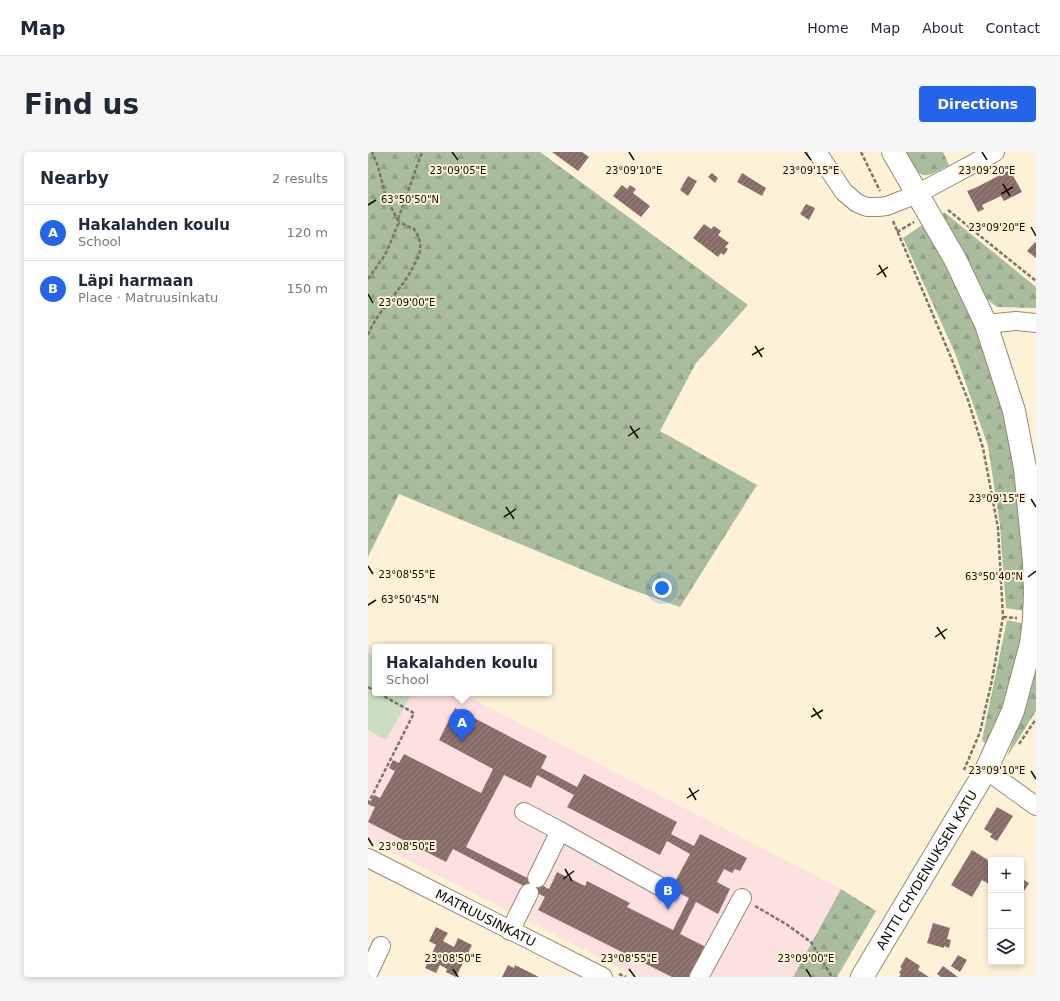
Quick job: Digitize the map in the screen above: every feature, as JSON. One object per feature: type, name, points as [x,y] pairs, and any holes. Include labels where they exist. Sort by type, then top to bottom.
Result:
[{"type":"main road","name":"ANTTI CHYDENIUKSEN KATU","points":[[862,977],[986,770],[1013,711],[1031,644],[1036,592],[1032,531],[1025,468],[1014,411],[986,324],[954,258],[893,152]]},
{"type":"street","points":[[817,152],[844,192],[857,203],[866,207],[886,206],[917,194],[995,152]]},
{"type":"street","points":[[986,324],[1016,321],[1036,323]]},
{"type":"street","points":[[986,770],[1036,806]]},
{"type":"street","points":[[524,812],[668,891]]},
{"type":"street","points":[[510,931],[560,831]]},
{"type":"street","name":"MATRUUSINKATU","points":[[368,858],[603,977]]},
{"type":"street","points":[[699,977],[742,898]]},
{"type":"street","points":[[368,974],[381,946]]},
{"type":"path","points":[[368,335],[373,323],[399,290],[413,267],[420,250],[420,240],[414,229],[399,221],[386,198],[378,166],[372,152]]},
{"type":"path","points":[[368,279],[385,255],[399,221],[422,152]]},
{"type":"path","points":[[943,206],[1036,281]]},
{"type":"path","points":[[897,232],[968,400],[983,448],[998,528],[1003,617],[992,680],[980,732],[962,773]]},
{"type":"path","points":[[368,804],[414,713],[383,696]]},
{"type":"path","points":[[742,898],[786,924],[811,942],[832,977]]},
{"type":"shaded area","points":[[368,645],[372,647],[372,696],[467,696],[841,889],[793,977],[638,977],[368,840]]},
{"type":"green space","points":[[368,152],[540,152],[748,305],[696,363],[660,431],[757,485],[680,607],[624,587],[399,494],[368,557]]},
{"type":"green space","points":[[905,152],[943,152],[949,165],[933,174],[922,175],[915,168]]},
{"type":"green space","points":[[944,212],[1036,287],[1036,308],[997,307],[987,299],[940,216]]},
{"type":"green space","points":[[922,225],[948,262],[975,320],[1006,417],[1020,489],[1025,611],[1006,608],[1000,525],[988,446],[955,353],[903,238]]},
{"type":"green space","points":[[1007,620],[1026,624],[1001,710],[986,745],[982,740]]},
{"type":"green space","points":[[368,653],[372,655],[372,696],[410,696],[386,740],[368,730]]},
{"type":"green space","points":[[1036,658],[1036,711],[1007,757],[1019,723]]},
{"type":"green space","points":[[841,889],[876,911],[837,977],[793,977]]},
{"type":"building","points":[[552,152],[582,152],[589,157],[578,171]]},
{"type":"building","points":[[1010,170],[1022,192],[1004,201],[1001,196],[982,205],[984,209],[978,212],[967,191]]},
{"type":"building","points":[[712,173],[718,178],[715,183],[708,177]]},
{"type":"building","points":[[742,173],[766,188],[762,196],[737,182]]},
{"type":"building","points":[[688,176],[697,181],[688,196],[680,190]]},
{"type":"building","points":[[622,185],[627,189],[630,185],[636,189],[633,193],[650,206],[641,217],[613,196]]},
{"type":"building","points":[[806,204],[815,208],[809,220],[800,214]]},
{"type":"building","points":[[704,224],[711,229],[714,226],[721,231],[718,235],[729,243],[725,247],[728,249],[724,255],[721,253],[718,257],[693,238]]},
{"type":"building","points":[[1035,242],[1036,243],[1036,258],[1027,251]]},
{"type":"building","points":[[455,708],[547,756],[541,768],[577,787],[584,774],[677,822],[671,834],[694,846],[700,834],[747,858],[740,871],[735,869],[732,873],[724,869],[717,882],[730,889],[718,914],[696,902],[680,934],[706,947],[691,977],[672,977],[538,910],[545,897],[453,849],[446,862],[368,822],[375,807],[369,805],[374,795],[380,798],[395,771],[389,768],[393,760],[399,763],[404,754],[481,793],[493,769],[439,740]],"holes":[[[504,775],[531,788],[537,775],[574,795],[567,807],[660,855],[667,841],[690,854],[671,889],[689,898],[673,930],[627,907],[630,903],[587,881],[585,886],[557,872],[549,889],[466,847]]]},
{"type":"building","points":[[997,807],[1013,816],[997,841],[990,837],[992,834],[984,829]]},
{"type":"building","points":[[972,850],[988,860],[988,883],[982,880],[972,897],[951,885]]},
{"type":"building","points":[[1024,880],[1029,883],[1024,891]]},
{"type":"building","points":[[933,923],[950,928],[947,939],[951,940],[949,948],[927,943]]},
{"type":"building","points":[[436,927],[448,933],[443,941],[454,947],[458,938],[472,945],[456,977],[446,972],[447,969],[440,965],[436,973],[425,968],[436,945],[429,941]]},
{"type":"building","points":[[958,955],[967,960],[960,972],[951,966]]},
{"type":"building","points":[[906,957],[920,966],[918,970],[929,977],[899,977],[901,974],[899,973],[902,968],[900,967]]},
{"type":"building","points":[[508,965],[514,968],[515,965],[539,977],[502,977]]},
{"type":"building","points":[[943,966],[958,977],[941,977],[937,974]]},
{"type":"place","name":"Hakalahden koulu","points":[[462,742]]},
{"type":"place","name":"Läpi harmaan","points":[[668,910]]}]
